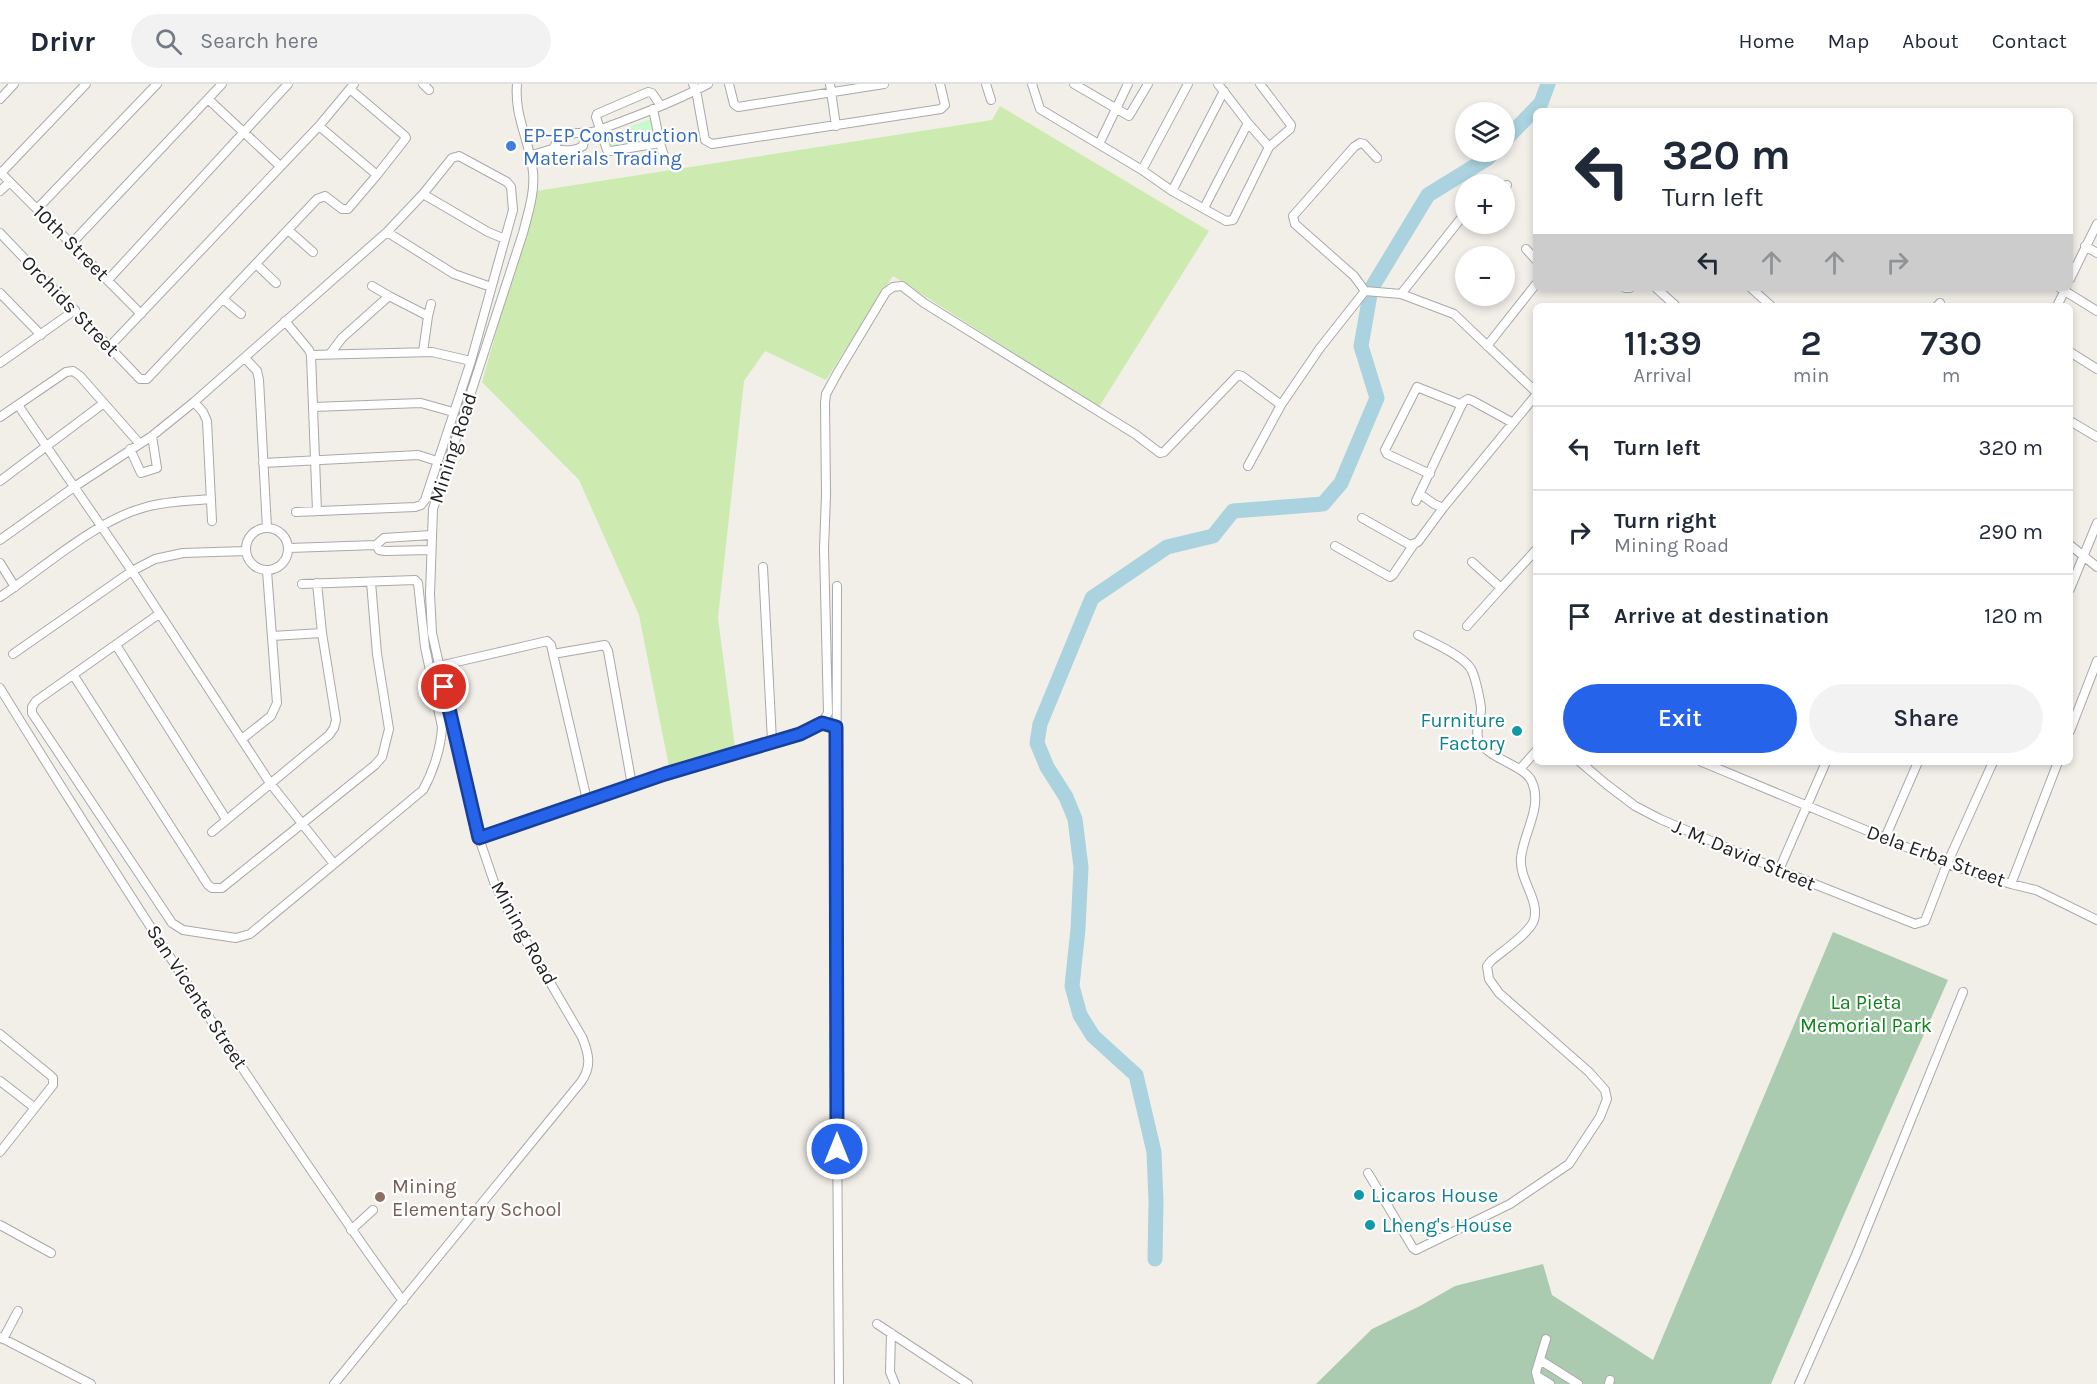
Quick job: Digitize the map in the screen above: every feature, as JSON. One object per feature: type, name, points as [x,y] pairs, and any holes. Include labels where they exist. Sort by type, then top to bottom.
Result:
[{"type":"street","points":[[0,99],[14,84]]},
{"type":"street","points":[[1,173],[86,84]]},
{"type":"street","points":[[37,209],[157,84]]},
{"type":"street","points":[[71,244],[222,84]]},
{"type":"street","points":[[108,280],[288,84]]},
{"type":"street","name":"Mining Road","points":[[334,1384],[581,1082],[589,1063],[589,1055],[582,1037],[506,907],[494,882],[479,838],[432,633],[433,509],[529,209],[533,184],[529,156],[517,108],[518,84]]},
{"type":"street","points":[[552,150],[563,136],[585,134],[600,129],[657,108],[694,87],[708,84]]},
{"type":"street","points":[[729,84],[734,104],[738,107],[831,88],[884,84]]},
{"type":"street","points":[[694,87],[705,140],[708,143],[941,109],[945,105],[940,84]]},
{"type":"street","points":[[986,84],[991,100]]},
{"type":"street","points":[[1032,84],[1040,109],[1142,170],[1172,191],[1226,221],[1233,220],[1269,147],[1290,129],[1291,125],[1260,84]]},
{"type":"street","points":[[1074,84],[1115,110],[1129,116],[1148,84]]},
{"type":"street","points":[[1099,144],[1128,84]]},
{"type":"street","points":[[1142,170],[1188,84]]},
{"type":"street","points":[[110,346],[319,126],[352,87],[405,136],[377,176],[348,209],[342,209],[325,196],[321,196],[223,299],[241,314]]},
{"type":"street","points":[[1172,191],[1221,87],[1269,147]]},
{"type":"street","points":[[831,88],[836,126]]},
{"type":"street","points":[[660,143],[608,151],[596,117],[597,114],[648,92],[652,93],[657,108],[660,143],[664,156]]},
{"type":"street","points":[[208,99],[280,166]]},
{"type":"street","points":[[1204,208],[1248,123]]},
{"type":"street","points":[[319,126],[377,176]]},
{"type":"street","points":[[529,156],[552,150],[578,149],[583,146],[585,134]]},
{"type":"street","points":[[1377,158],[1364,144],[1360,143],[1354,147],[1293,216],[1295,224],[1369,292],[1401,294],[1454,314],[1533,391]]},
{"type":"street","points":[[0,540],[74,487],[152,436],[194,402],[387,232],[455,156],[507,182],[511,187],[513,210],[471,361],[425,500],[421,505],[296,512]]},
{"type":"street","name":"10th Street","points":[[1,173],[141,314]]},
{"type":"street","points":[[0,191],[10,182]]},
{"type":"street","points":[[423,194],[488,232],[505,239]]},
{"type":"street","points":[[2073,272],[2097,224]]},
{"type":"street","points":[[1401,294],[1455,226]]},
{"type":"street","points":[[288,230],[313,252]]},
{"type":"street","name":"Orchids Street","points":[[0,232],[140,379],[147,379],[223,299]]},
{"type":"street","points":[[387,232],[453,274],[491,287]]},
{"type":"street","points":[[2085,246],[2097,253]]},
{"type":"street","points":[[1526,249],[1533,257]]},
{"type":"street","points":[[256,264],[276,283]]},
{"type":"street","points":[[372,286],[428,316]]},
{"type":"street","points":[[479,838],[632,785],[806,731],[822,723],[828,713],[824,549],[826,394],[886,292],[893,287],[902,286],[924,303],[1135,434],[1160,453],[1164,452],[1238,375],[1281,405]]},
{"type":"street","points":[[1487,346],[1533,288]]},
{"type":"street","points":[[1659,291],[1673,303]]},
{"type":"street","points":[[1754,291],[1768,303]]},
{"type":"street","points":[[2066,291],[2097,311]]},
{"type":"street","points":[[1248,466],[1281,405],[1327,338],[1369,292]]},
{"type":"street","points":[[0,294],[41,335]]},
{"type":"street","points":[[330,354],[342,338],[388,296]]},
{"type":"street","points":[[423,351],[431,304]]},
{"type":"street","points":[[2,358],[41,335],[75,310]]},
{"type":"street","points":[[285,321],[311,355],[317,511]]},
{"type":"street","points":[[311,355],[423,351],[471,361]]},
{"type":"street","points":[[2073,354],[2097,369]]},
{"type":"street","points":[[245,358],[257,371],[259,380],[267,528]]},
{"type":"street","points":[[0,417],[66,372],[73,371],[104,402],[139,443]]},
{"type":"street","points":[[1430,474],[1387,454],[1385,450],[1417,387],[1462,405]]},
{"type":"street","points":[[1335,546],[1390,577],[1394,575],[1414,544],[1418,542],[1533,398]]},
{"type":"street","points":[[1443,508],[1418,498],[1462,405],[1468,399],[1512,423]]},
{"type":"street","points":[[0,481],[104,402]]},
{"type":"street","points":[[194,402],[207,421],[212,521]]},
{"type":"street","points":[[313,407],[421,403],[453,412]]},
{"type":"street","points":[[18,405],[132,571],[270,783],[334,864]]},
{"type":"street","points":[[2073,423],[2097,437]]},
{"type":"street","points":[[130,449],[141,473],[157,468],[152,436]]},
{"type":"street","points":[[263,463],[418,455],[437,461]]},
{"type":"street","points":[[0,597],[101,526],[126,513],[146,507],[211,499]]},
{"type":"street","points":[[1362,518],[1407,544],[1414,544]]},
{"type":"street","points":[[2073,582],[2097,523]]},
{"type":"street","points":[[267,528],[279,531],[289,548],[285,561],[274,570],[267,571],[255,567],[246,551],[254,532],[267,528]]},
{"type":"street","points":[[289,548],[375,545],[384,538],[431,535]]},
{"type":"street","points":[[408,537],[408,550]]},
{"type":"street","points":[[375,545],[379,550],[385,551],[431,550]]},
{"type":"street","points":[[2073,548],[2097,567]]},
{"type":"street","points":[[13,654],[132,571],[155,559],[183,554],[246,551]]},
{"type":"street","points":[[1467,626],[1533,552]]},
{"type":"street","points":[[1472,562],[1501,588]]},
{"type":"street","points":[[0,563],[15,587]]},
{"type":"street","points":[[763,567],[772,741]]},
{"type":"street","points":[[242,739],[271,716],[277,703],[267,571]]},
{"type":"street","points":[[159,614],[36,701],[32,706],[32,713],[171,923],[183,930],[236,938],[250,934],[423,790],[441,739],[442,727],[425,647],[418,583],[415,580],[302,584]]},
{"type":"street","points":[[74,676],[208,885],[212,888],[222,888],[382,757],[389,729],[377,654],[371,582]]},
{"type":"street","points":[[212,831],[329,735],[334,728],[336,720],[322,633],[318,583]]},
{"type":"street","points":[[837,586],[838,1384]]},
{"type":"street","points":[[272,636],[322,633]]},
{"type":"street","points":[[1368,1173],[1416,1250],[1510,1204],[1569,1164],[1600,1117],[1607,1099],[1601,1084],[1491,984],[1487,972],[1491,961],[1529,929],[1534,918],[1534,907],[1522,872],[1521,859],[1535,803],[1535,792],[1532,782],[1520,769],[1503,761],[1479,740],[1477,733],[1481,709],[1472,669],[1464,661],[1418,635]]},
{"type":"street","points":[[439,666],[547,641],[553,654],[587,800]]},
{"type":"street","points":[[116,645],[226,819]]},
{"type":"street","points":[[553,654],[605,645],[608,651],[632,785]]},
{"type":"street","points":[[2073,723],[2097,661]]},
{"type":"street","name":"San Vicente Street","points":[[0,687],[195,996],[351,1230],[403,1301]]},
{"type":"street","points":[[822,723],[836,727]]},
{"type":"street","points":[[1520,769],[1533,754]]},
{"type":"street","name":"J. M. David Street","points":[[1583,765],[1635,806],[1660,819],[1900,920],[1915,924],[1925,921],[1947,864]]},
{"type":"street","name":"Dela Erba Street","points":[[1709,765],[1947,864],[2036,890],[2097,920]]},
{"type":"street","points":[[1779,870],[1825,765]]},
{"type":"street","points":[[1885,838],[1917,765]]},
{"type":"street","points":[[1947,864],[1992,765]]},
{"type":"street","points":[[2011,884],[2057,765]]},
{"type":"street","points":[[1799,1384],[1856,1255],[1963,992]]},
{"type":"street","points":[[0,1034],[53,1078],[53,1085],[0,1152]]},
{"type":"street","points":[[0,1081],[35,1108]]},
{"type":"street","points":[[351,1230],[373,1210]]},
{"type":"street","points":[[0,1225],[51,1253]]},
{"type":"street","points":[[18,1311],[1,1338],[91,1384]]},
{"type":"street","points":[[878,1324],[968,1384]]},
{"type":"street","points":[[891,1333],[890,1372],[896,1384]]},
{"type":"street","points":[[1546,1339],[1536,1372],[1538,1380],[1550,1384]]},
{"type":"street","points":[[1539,1360],[1578,1384]]},
{"type":"green space","points":[[1000,106],[1209,231],[1099,407],[893,276],[826,380],[765,351],[744,381],[718,618],[735,747],[669,767],[639,615],[579,480],[482,382],[536,191],[992,120]]},
{"type":"green space","points":[[650,119],[656,140],[609,149],[607,139],[612,134]]},
{"type":"green space","name":"La Pieta Memorial Park","points":[[1833,932],[1948,980],[1771,1384],[1316,1384],[1372,1329],[1455,1286],[1543,1264],[1552,1295],[1653,1360]]},
{"type":"waterway","points":[[1536,108],[1541,103],[1548,84]]},
{"type":"waterway","points":[[1515,130],[1533,111]]},
{"type":"waterway","points":[[1155,1259],[1154,1152],[1136,1075],[1093,1036],[1080,1015],[1072,986],[1081,867],[1075,819],[1037,743],[1040,724],[1092,598],[1167,547],[1213,536],[1233,511],[1323,504],[1341,483],[1377,398],[1361,346],[1371,289],[1428,195],[1482,162]]},
{"type":"place","name":"EP-EP Construction Materials Trading","points":[[511,146]]},
{"type":"place","name":"Furniture Factory","points":[[1517,731]]},
{"type":"place","name":"Licaros House","points":[[1359,1195]]},
{"type":"place","name":"Mining Elementary School","points":[[380,1197]]},
{"type":"place","name":"Lheng's House","points":[[1370,1225]]},
{"type":"route","points":[[444,687],[479,838],[665,774],[800,734],[822,723],[836,727],[837,1149]]}]
